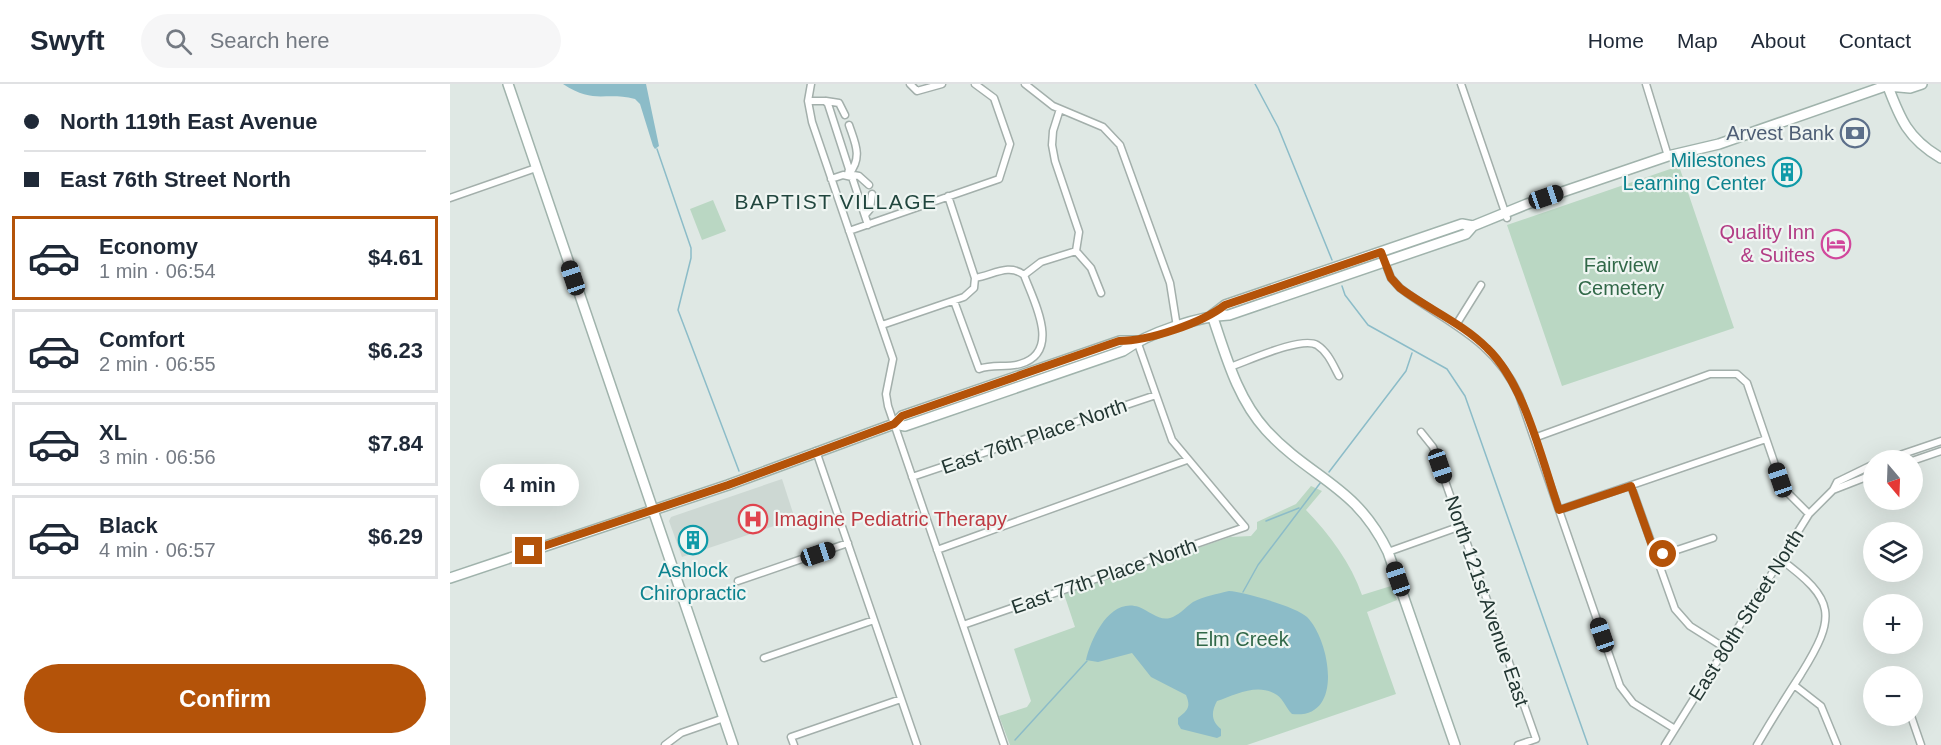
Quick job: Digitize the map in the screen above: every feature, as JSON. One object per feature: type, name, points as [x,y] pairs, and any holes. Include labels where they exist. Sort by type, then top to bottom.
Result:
[{"type":"main road","points":[[508,84],[651,511],[733,745]]},
{"type":"main road","points":[[1212,315],[1225,305],[1462,224],[1473,226],[1506,215],[1668,156],[1719,144],[1889,85],[1910,87],[1922,84]]},
{"type":"main road","points":[[1889,85],[1908,131],[1918,144],[1941,158]]},
{"type":"main road","points":[[450,578],[651,511],[894,424],[902,416],[1119,341],[1137,341],[1212,315],[1229,315],[1466,234],[1473,226]]},
{"type":"main road","points":[[1212,315],[1230,367],[1247,405],[1263,426],[1280,443],[1355,502],[1372,522],[1388,552],[1455,745]]},
{"type":"street","points":[[811,84],[808,101],[812,122],[893,359],[886,400],[1004,745]]},
{"type":"street","points":[[910,84],[917,91],[942,84]]},
{"type":"street","points":[[849,231],[999,179],[1010,144],[994,98],[975,84]]},
{"type":"street","points":[[1025,84],[1043,100],[1103,127],[1116,138],[1124,152],[1170,283],[1176,327]]},
{"type":"street","points":[[1461,84],[1506,215]]},
{"type":"street","points":[[1646,84],[1668,156]]},
{"type":"street","points":[[808,101],[839,103],[845,115]]},
{"type":"street","points":[[825,101],[849,169],[848,174]]},
{"type":"street","points":[[1060,109],[1053,130],[1052,145],[1055,161],[1079,232],[1076,251]]},
{"type":"street","points":[[848,174],[855,167],[858,154],[849,124]]},
{"type":"street","points":[[450,198],[536,168]]},
{"type":"street","points":[[831,179],[848,174],[859,176],[869,185]]},
{"type":"street","points":[[848,174],[852,177],[868,225]]},
{"type":"street","points":[[865,215],[870,209],[872,194]]},
{"type":"street","points":[[882,325],[954,301],[969,294],[974,288],[975,278],[948,196]]},
{"type":"street","points":[[1024,274],[1041,262],[1076,251]]},
{"type":"street","points":[[1076,251],[1091,268],[1101,293]]},
{"type":"street","points":[[1381,252],[1391,278],[1400,288],[1486,347],[1508,373],[1519,394],[1620,686],[1633,703],[1675,729]]},
{"type":"street","points":[[954,301],[979,369],[1028,362],[1036,357],[1042,345],[1043,328],[1024,274],[1011,268],[975,278]]},
{"type":"street","points":[[1456,325],[1481,285]]},
{"type":"street","points":[[937,550],[1187,460],[1172,440],[1137,341]]},
{"type":"street","points":[[1230,367],[1295,344],[1312,343],[1326,353],[1339,376]]},
{"type":"street","points":[[1534,438],[1710,374],[1737,374],[1747,383],[1784,488],[1809,514]]},
{"type":"street","name":"East 76th Place North","points":[[912,477],[1156,395]]},
{"type":"street","name":"North 121st Avenue East","points":[[1421,432],[1433,447],[1536,739],[1518,745]]},
{"type":"street","points":[[1559,510],[1766,439]]},
{"type":"street","points":[[1914,450],[1941,441]]},
{"type":"street","points":[[816,451],[917,745]]},
{"type":"street","points":[[1923,457],[1941,451]]},
{"type":"street","name":"East 77th Place North","points":[[963,625],[1245,527],[1187,460]]},
{"type":"street","name":"East 80th Street North","points":[[1665,745],[1809,514],[1833,490],[1837,482],[1863,469]]},
{"type":"street","name":"East 80th Street North","points":[[1833,490],[1863,478]]},
{"type":"street","points":[[1631,486],[1670,600],[1680,616],[1690,626],[1725,648]]},
{"type":"street","points":[[1388,552],[1461,526]]},
{"type":"street","points":[[1656,557],[1713,538]]},
{"type":"street","points":[[738,581],[848,543]]},
{"type":"street","points":[[1756,745],[1819,645],[1826,617],[1819,595],[1811,583],[1779,559]]},
{"type":"street","points":[[764,658],[874,620]]},
{"type":"street","points":[[1794,685],[1821,706],[1837,745]]},
{"type":"street","points":[[794,745],[791,736],[901,699]]},
{"type":"street","points":[[665,745],[681,733],[724,718]]},
{"type":"street","points":[[1914,726],[1921,745]]},
{"type":"shaded area","points":[[782,479],[795,519],[682,557],[669,521],[671,517]]},
{"type":"green space","name":"Fairview Cemetery","points":[[1679,166],[1734,328],[1562,386],[1507,225]]},
{"type":"green space","points":[[713,200],[726,231],[702,240],[690,209]]},
{"type":"green space","name":"Elm Creek","points":[[1311,486],[1322,491],[1306,510],[1339,550],[1362,595],[1391,586],[1397,600],[1367,612],[1396,694],[1247,745],[1010,745],[999,716],[1027,707],[1031,701],[1014,649],[1075,627],[1064,594],[1230,537],[1251,536],[1257,529],[1257,522],[1296,504]]},
{"type":"water","points":[[563,84],[646,84],[659,146],[655,149],[653,146],[640,104],[635,99],[592,96]]},
{"type":"water","points":[[1229,591],[1270,601],[1307,617],[1322,643],[1326,659],[1328,676],[1326,692],[1320,705],[1309,712],[1292,714],[1279,697],[1270,691],[1254,690],[1239,693],[1217,701],[1213,713],[1215,723],[1221,729],[1221,736],[1217,738],[1181,729],[1178,718],[1188,708],[1186,695],[1151,677],[1132,653],[1098,662],[1086,660],[1097,631],[1119,608],[1139,607],[1166,619],[1176,615],[1197,600]]},
{"type":"waterway","points":[[1255,84],[1278,127],[1332,260]]},
{"type":"waterway","points":[[657,149],[691,248],[691,258],[678,310],[739,471]]},
{"type":"waterway","points":[[1342,286],[1345,295],[1368,325],[1447,369],[1465,396],[1588,745]]},
{"type":"waterway","points":[[1329,472],[1406,371],[1412,353]]},
{"type":"waterway","points":[[1243,592],[1258,565],[1321,482]]},
{"type":"waterway","points":[[1266,521],[1299,508]]},
{"type":"waterway","points":[[1015,740],[1087,661]]},
{"type":"place","name":"Arvest Bank","points":[[1855,133]]},
{"type":"place","name":"Milestones Learning Center","points":[[1787,172]]},
{"type":"place","name":"Quality Inn & Suites","points":[[1836,244]]},
{"type":"place","name":"Imagine Pediatric Therapy","points":[[753,519]]},
{"type":"place","name":"Ashlock Chiropractic","points":[[693,540]]},
{"type":"district","name":"BAPTIST VILLAGE","points":[[836,202]]},
{"type":"route","points":[[529,551],[728,485],[894,424],[902,416],[1119,341],[1137,341],[1212,315],[1225,305],[1381,252],[1391,278],[1400,288],[1480,341],[1495,355],[1508,373],[1519,394],[1559,510],[1631,486],[1656,557],[1663,554]]}]
